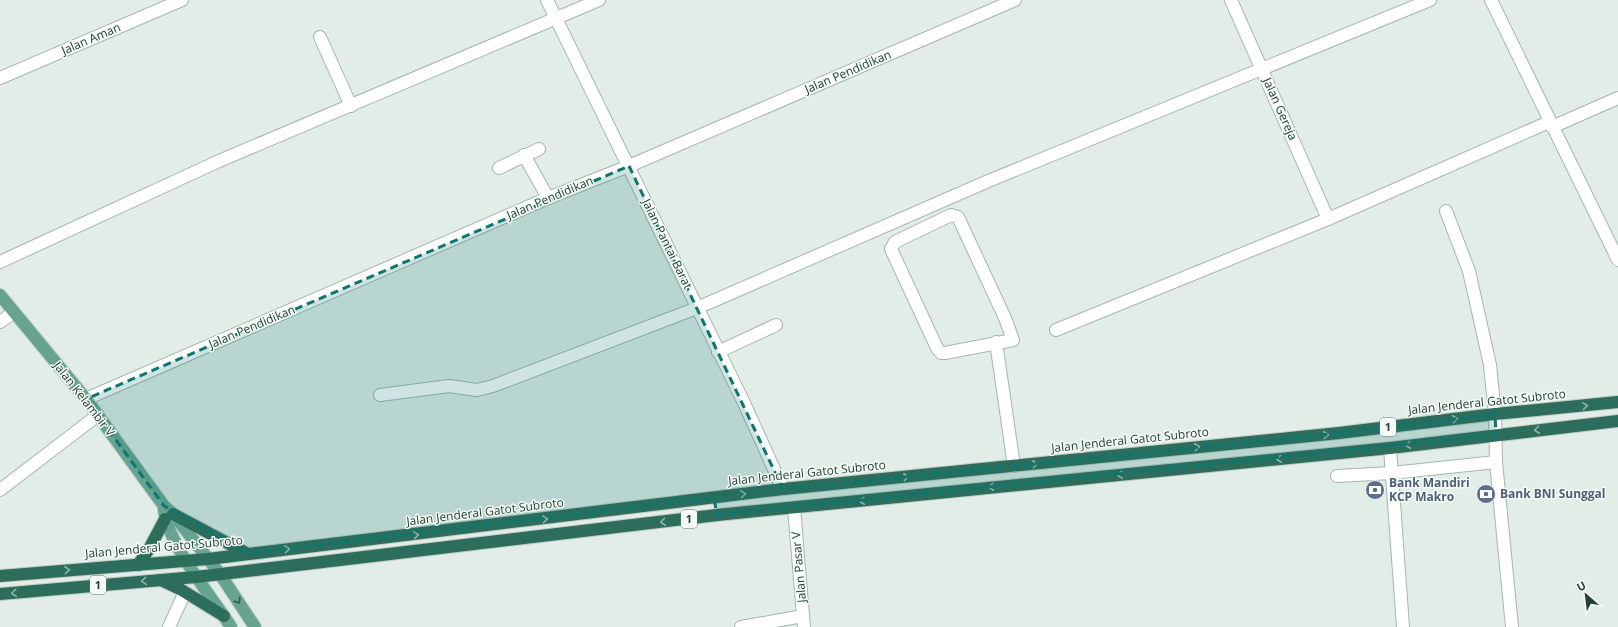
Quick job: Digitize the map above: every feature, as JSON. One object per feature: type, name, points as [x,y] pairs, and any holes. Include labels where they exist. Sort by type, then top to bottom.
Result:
[{"type":"highway","name":"Jalan Jenderal Gatot Subroto","points":[[0,576],[208,559],[783,489],[1339,433],[1495,414],[1618,402]]},
{"type":"highway","name":"1","points":[[0,594],[196,577],[717,515],[1390,448],[1618,421]]},
{"type":"highway","points":[[1158,451],[1159,471]]},
{"type":"highway","points":[[714,498],[717,515]]},
{"type":"highway","points":[[138,565],[169,517],[248,554]]},
{"type":"highway","points":[[160,580],[185,592],[224,616]]},
{"type":"main road","name":"Jalan Kelambir V","points":[[0,296],[98,415],[164,506],[186,561],[231,627]]},
{"type":"main road","points":[[169,517],[220,574],[255,627]]},
{"type":"street","name":"Jalan Aman","points":[[0,78],[182,0]]},
{"type":"street","name":"Jalan Pantai Barat","points":[[547,0],[745,406],[783,489]]},
{"type":"street","points":[[0,262],[219,161],[599,0]]},
{"type":"street","name":"Jalan Pendidikan","points":[[86,400],[548,198],[629,166],[1015,0]]},
{"type":"street","name":"Jalan Gereja","points":[[1231,0],[1328,218]]},
{"type":"street","points":[[380,395],[449,386],[477,390],[493,386],[697,308],[986,182],[1263,70],[1430,0]]},
{"type":"street","points":[[1491,0],[1550,124],[1617,256]]},
{"type":"street","points":[[320,37],[351,106]]},
{"type":"street","points":[[1056,330],[1328,218],[1550,124],[1618,98]]},
{"type":"street","points":[[499,168],[539,149]]},
{"type":"street","points":[[524,155],[548,198]]},
{"type":"street","points":[[1446,211],[1469,271],[1490,364],[1495,414],[1496,462],[1512,627]]},
{"type":"street","points":[[947,216],[958,217],[1005,318],[1013,340],[996,342],[945,353],[938,351],[891,249],[895,242],[947,216]]},
{"type":"street","points":[[0,322],[14,312]]},
{"type":"street","points":[[718,352],[776,325]]},
{"type":"street","points":[[996,342],[1014,466]]},
{"type":"street","points":[[0,490],[98,415]]},
{"type":"street","points":[[1390,448],[1403,627]]},
{"type":"street","points":[[1337,476],[1392,473],[1496,462]]},
{"type":"street","name":"Jalan Pasar V","points":[[794,508],[804,622]]},
{"type":"street","points":[[169,627],[185,592]]},
{"type":"street","points":[[741,627],[804,622]]},
{"type":"highlighted area","points":[[629,166],[783,489],[1339,433],[1495,414],[1496,435],[717,515],[714,498],[248,554],[164,506],[86,399]]},
{"type":"place","name":"Bank Mandiri KCP Makro","points":[[1375,490]]},
{"type":"place","name":"Bank BNI Sunggal","points":[[1486,494]]}]
